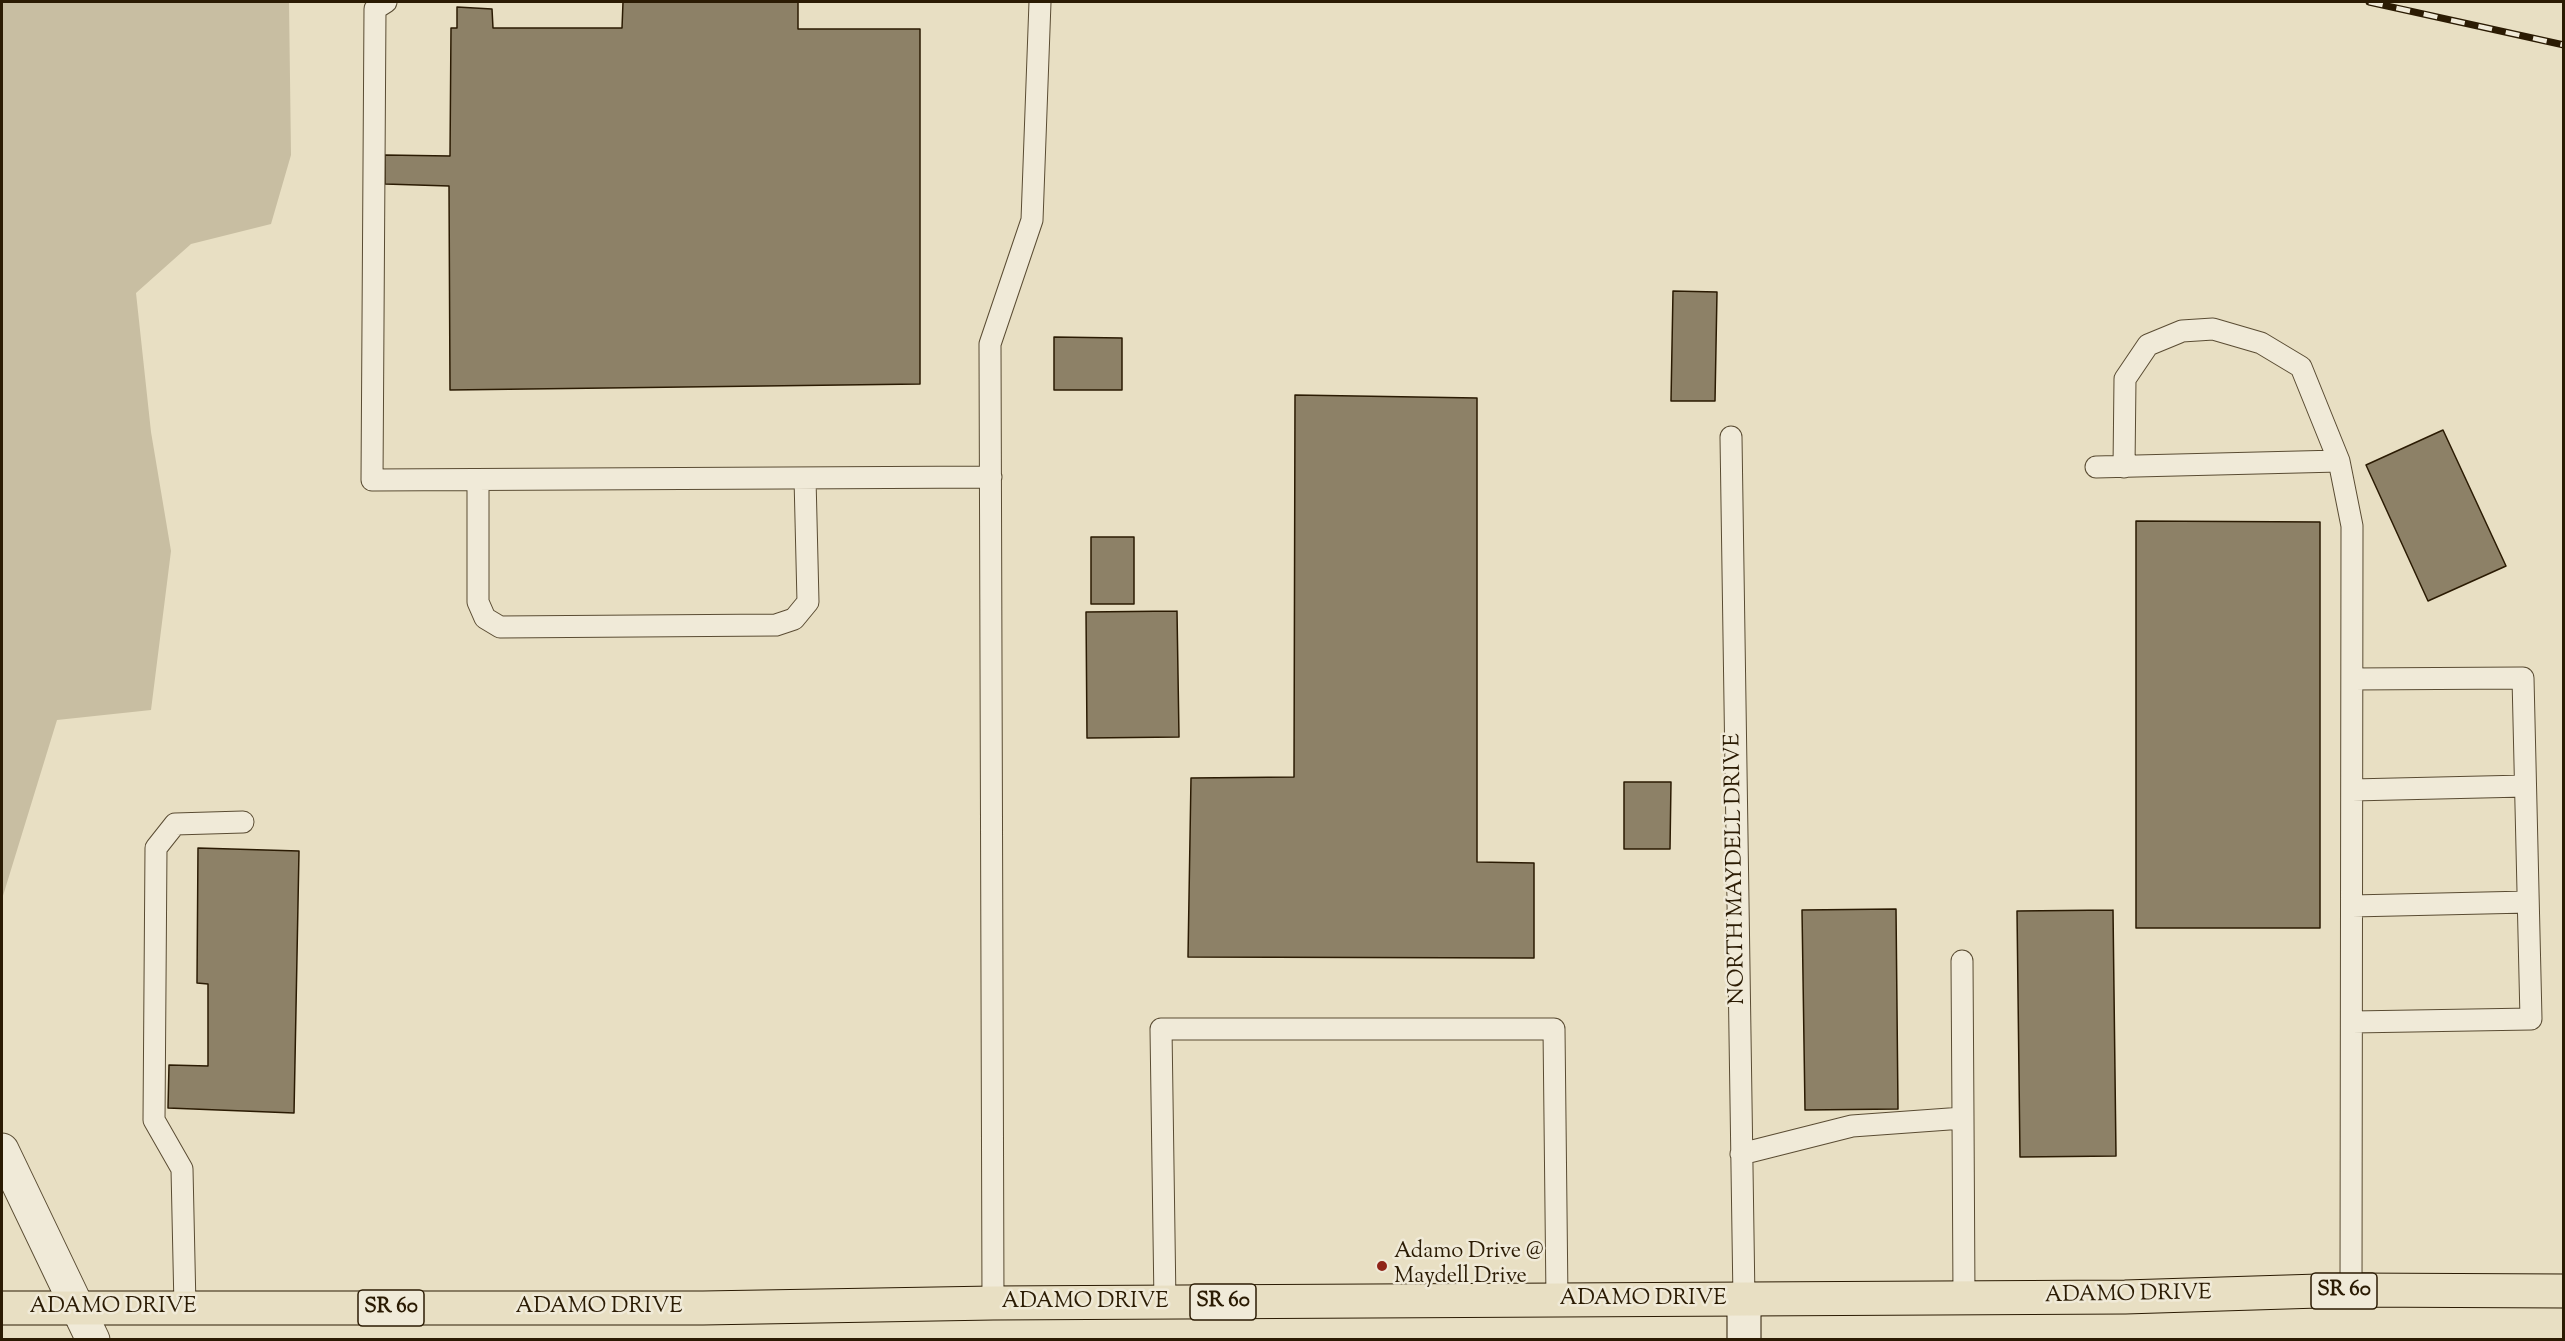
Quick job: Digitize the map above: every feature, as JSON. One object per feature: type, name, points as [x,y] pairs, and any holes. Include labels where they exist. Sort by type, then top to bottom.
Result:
[{"type":"main road","name":"ADAMO DRIVE","points":[[2,1308],[703,1308],[1964,1298],[2351,1290],[2564,1291]]},
{"type":"street","points":[[2,1150],[93,1340]]},
{"type":"street","points":[[1744,1300],[1744,1340]]},
{"type":"lane","points":[[386,2],[375,9],[372,480],[991,477]]},
{"type":"lane","points":[[993,1304],[990,344],[1032,220],[1040,2]]},
{"type":"lane","points":[[2124,467],[2125,379],[2148,345],[2182,331],[2213,329],[2261,343],[2301,367],[2339,461],[2352,526],[2351,1290]]},
{"type":"lane","name":"NORTH MAYDELL DRIVE","points":[[1731,437],[1744,1300]]},
{"type":"lane","points":[[2096,467],[2339,461]]},
{"type":"lane","points":[[478,481],[478,602],[485,618],[500,627],[776,625],[794,620],[808,602],[805,478]]},
{"type":"lane","points":[[2352,679],[2523,678],[2531,1019],[2353,1022]]},
{"type":"lane","points":[[2352,790],[2525,786]]},
{"type":"lane","points":[[185,1307],[182,1169],[154,1120],[156,848],[175,824],[243,822]]},
{"type":"lane","points":[[2352,906],[2528,902]]},
{"type":"lane","points":[[1962,961],[1964,1298]]},
{"type":"lane","points":[[1165,1303],[1161,1029],[1554,1029],[1557,1300]]},
{"type":"lane","points":[[1741,1154],[1852,1126],[1963,1118]]},
{"type":"shaded area","points":[[2,2],[289,2],[291,155],[271,224],[191,244],[136,293],[151,432],[171,551],[151,710],[57,720],[2,899]]},
{"type":"building","points":[[623,2],[798,2],[798,29],[920,29],[920,384],[450,390],[449,186],[385,184],[385,155],[450,156],[451,28],[457,28],[457,7],[492,9],[493,28],[622,28]]},
{"type":"building","points":[[1673,291],[1717,292],[1715,401],[1671,401]]},
{"type":"building","points":[[1054,337],[1122,338],[1122,390],[1054,390]]},
{"type":"building","points":[[1295,395],[1477,398],[1477,862],[1534,863],[1534,958],[1188,957],[1191,778],[1294,777]]},
{"type":"building","points":[[2443,430],[2506,566],[2428,601],[2366,465]]},
{"type":"building","points":[[2136,521],[2320,522],[2320,928],[2136,928]]},
{"type":"building","points":[[1091,537],[1134,537],[1134,604],[1091,604]]},
{"type":"building","points":[[1177,611],[1179,737],[1087,738],[1086,612]]},
{"type":"building","points":[[1624,782],[1671,782],[1670,849],[1624,849]]},
{"type":"building","points":[[198,848],[299,851],[294,1113],[168,1108],[169,1065],[208,1066],[208,984],[197,983]]},
{"type":"building","points":[[1896,909],[1898,1109],[1805,1110],[1802,910]]},
{"type":"building","points":[[2113,910],[2116,1156],[2020,1157],[2017,911]]},
{"type":"railway","points":[[2369,2],[2564,45]]},
{"type":"place","name":"Adamo Drive @ Maydell Drive","points":[[1382,1266]]}]
